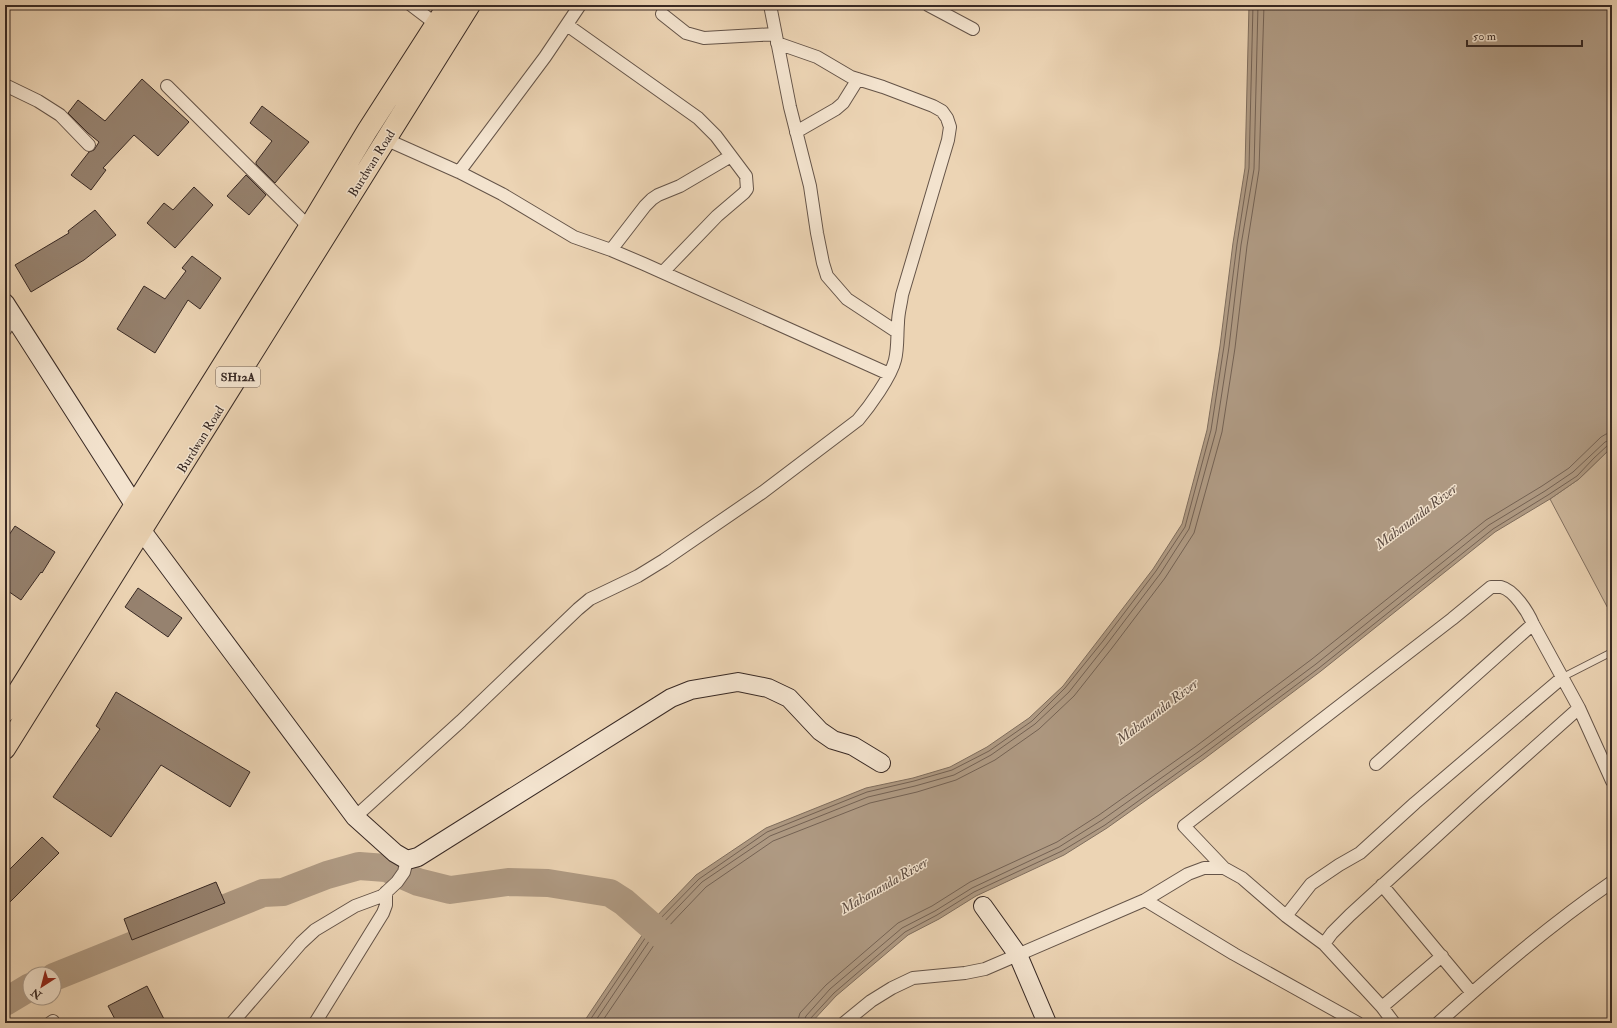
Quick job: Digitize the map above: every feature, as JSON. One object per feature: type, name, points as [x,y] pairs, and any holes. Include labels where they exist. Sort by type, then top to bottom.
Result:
[{"type":"main road","name":"Burdwan Road","points":[[5,712],[135,506],[367,131],[448,5]]},
{"type":"main road","name":"Burdwan Road","points":[[5,749],[470,5]]},
{"type":"main road","points":[[67,612],[84,622]]},
{"type":"street","points":[[411,5],[436,24]]},
{"type":"street","points":[[459,172],[567,25],[580,5]]},
{"type":"street","points":[[770,5],[796,132],[810,186],[823,263],[828,276],[847,299],[897,332]]},
{"type":"street","points":[[928,5],[973,29]]},
{"type":"street","points":[[355,817],[455,726],[590,599],[638,576],[664,560],[763,492],[858,420],[866,412],[889,374],[895,361],[902,295],[948,140],[950,127],[947,118],[942,111],[933,106],[843,74],[817,57],[776,38],[699,38],[686,32],[662,14]]},
{"type":"street","points":[[567,25],[698,118],[716,136],[746,176],[747,189],[744,193],[713,220],[663,272]]},
{"type":"street","points":[[796,132],[836,109],[843,103],[858,80]]},
{"type":"street","points":[[5,85],[38,101],[60,115],[89,145]]},
{"type":"street","points":[[167,86],[308,227]]},
{"type":"street","points":[[385,139],[459,172],[502,194],[565,233],[611,250],[663,272],[889,374]]},
{"type":"street","points":[[611,250],[652,199],[680,186],[731,156]]},
{"type":"street","points":[[8,317],[135,506]]},
{"type":"street","points":[[142,531],[355,817],[395,853],[402,872]]},
{"type":"street","points":[[1394,1023],[1382,1007],[1324,944],[1286,916],[1242,878],[1224,868],[1184,826],[1452,619],[1491,587],[1502,587],[1515,597],[1529,614],[1579,708],[1612,781]]},
{"type":"street","points":[[1376,764],[1533,624]]},
{"type":"street","points":[[1286,916],[1311,884],[1360,853],[1415,803],[1563,678]]},
{"type":"street","points":[[232,1023],[301,943],[315,930],[355,906],[382,896],[402,872],[418,857],[671,698],[691,690],[738,682],[768,688],[789,698],[820,731],[833,740],[853,746],[881,763]]},
{"type":"street","points":[[1324,944],[1332,933],[1382,885],[1579,708]]},
{"type":"street","points":[[844,1023],[857,1019],[892,988],[913,978],[965,973],[985,969],[1145,900],[1188,874],[1204,868],[1224,868]]},
{"type":"street","points":[[1438,1023],[1530,943],[1577,906],[1612,882]]},
{"type":"street","points":[[1382,885],[1472,993]]},
{"type":"street","points":[[315,1023],[383,913],[386,892]]},
{"type":"street","points":[[1145,900],[1234,954],[1358,1023]]},
{"type":"street","points":[[983,906],[1018,956],[1047,1023]]},
{"type":"street","points":[[1382,1007],[1442,956]]},
{"type":"lane","points":[[1563,678],[1612,652]]},
{"type":"shaded area","points":[[1612,447],[1612,616],[1550,499],[1579,479]]},
{"type":"water","name":"Mahananda River","points":[[1249,5],[1612,5],[1612,447],[1579,479],[1550,499],[1495,532],[1321,671],[1204,759],[1107,828],[1064,855],[976,896],[939,919],[908,935],[836,996],[811,1023],[583,1023],[651,922],[696,875],[766,828],[866,788],[913,778],[950,767],[987,747],[1029,718],[1063,686],[1153,569],[1182,524],[1207,430],[1245,168]]},
{"type":"building","points":[[142,79],[189,122],[158,156],[134,135],[103,168],[106,170],[91,190],[71,175],[89,152],[94,150],[99,142],[68,113],[78,100],[105,121]]},
{"type":"building","points":[[262,106],[309,142],[275,183],[256,164],[272,141],[250,123]]},
{"type":"building","points":[[246,175],[266,195],[249,215],[227,196]]},
{"type":"building","points":[[194,187],[213,205],[175,248],[147,223],[164,203],[173,210]]},
{"type":"building","points":[[95,210],[116,235],[84,260],[31,292],[15,265],[69,233],[68,231]]},
{"type":"building","points":[[192,256],[221,278],[200,309],[188,300],[155,353],[117,329],[144,286],[165,299],[186,271],[182,268]]},
{"type":"building","points":[[15,526],[55,552],[42,573],[41,572],[21,600],[5,589],[5,541]]},
{"type":"building","points":[[138,588],[182,618],[168,637],[125,607]]},
{"type":"building","points":[[116,692],[250,772],[230,807],[161,765],[111,837],[53,797],[100,729],[96,726]]},
{"type":"building","points":[[42,837],[59,853],[5,907],[5,874]]},
{"type":"building","points":[[216,882],[225,903],[132,940],[124,919]]},
{"type":"building","points":[[147,986],[164,1019],[157,1023],[117,1023],[108,1006]]},
{"type":"waterway","points":[[62,974],[263,893],[283,892],[327,875],[359,866],[386,868],[418,882],[450,890],[508,882],[548,883],[610,893],[624,902],[679,950]]},
{"type":"waterway","points":[[5,1002],[22,992]]}]
